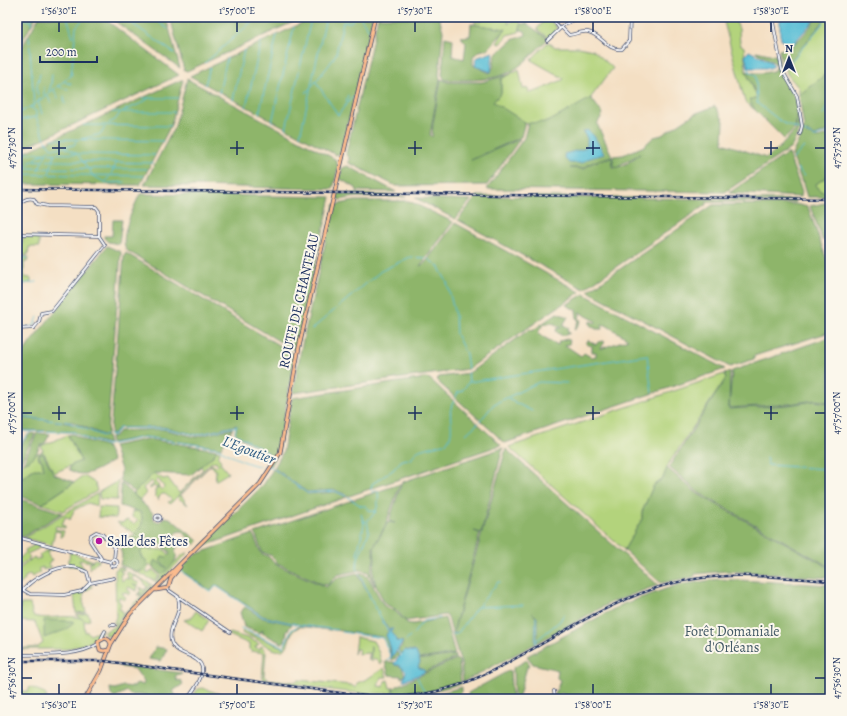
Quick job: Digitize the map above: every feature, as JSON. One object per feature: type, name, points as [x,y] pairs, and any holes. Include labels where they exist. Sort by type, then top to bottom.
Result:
[{"type":"main road","name":"ROUTE DE CHANTEAU","points":[[111,644],[132,611],[246,499],[273,466],[281,450],[299,347],[375,17]]},
{"type":"main road","name":"ROUTE DE CHANTEAU","points":[[168,586],[187,558]]},
{"type":"main road","points":[[161,583],[162,588],[168,586],[165,580]]},
{"type":"main road","name":"ROUTE DE CHANTEAU","points":[[153,592],[162,588]]},
{"type":"main road","name":"ROUTE DE CHANTEAU","points":[[107,639],[114,637],[123,625]]},
{"type":"main road","points":[[85,699],[105,661],[111,644],[107,639],[101,639],[98,644],[99,648],[103,651],[105,661]]},
{"type":"main road","points":[[103,651],[108,650]]},
{"type":"street","points":[[542,17],[551,18],[565,33],[569,35],[583,32],[591,33],[611,48],[622,49],[629,41],[630,17]]},
{"type":"street","points":[[547,41],[565,24],[581,17]]},
{"type":"street","points":[[772,17],[782,70],[797,96],[802,126],[800,134]]},
{"type":"street","points":[[17,204],[23,199],[30,198],[35,200],[37,204],[48,206],[98,207],[99,236],[105,245],[52,311],[41,313],[39,322],[34,328],[17,329]]},
{"type":"street","points":[[17,234],[99,236]]},
{"type":"street","points":[[17,538],[100,560],[111,562],[112,566],[116,566],[118,562],[114,560],[115,549],[102,534],[96,532],[91,535],[90,541],[100,560]]},
{"type":"street","points":[[90,583],[86,572],[70,566],[57,569],[36,580],[23,590],[30,594],[64,595],[82,591],[90,583],[114,578]]},
{"type":"street","points":[[168,586],[176,595],[230,632]]},
{"type":"street","points":[[176,595],[180,606],[171,633],[171,642],[175,648],[199,662],[202,669],[199,684],[187,699]]},
{"type":"street","points":[[111,625],[115,626]]},
{"type":"street","points":[[101,639],[105,631],[104,634],[107,639]]},
{"type":"street","points":[[87,649],[98,644]]},
{"type":"street","points":[[17,655],[66,654],[99,648]]},
{"type":"street","points":[[554,691],[555,699]]},
{"type":"street","points":[[88,695],[95,699]]},
{"type":"green space","points":[[17,17],[36,17],[17,50]]},
{"type":"green space","points":[[39,17],[102,17],[179,75],[17,151],[17,56]]},
{"type":"green space","points":[[109,17],[166,17],[180,68]]},
{"type":"green space","points":[[170,17],[304,17],[187,71],[184,70]]},
{"type":"green space","points":[[315,17],[373,17],[341,153],[336,155],[190,76]]},
{"type":"green space","points":[[378,17],[439,17],[443,31],[439,75],[440,79],[430,135],[432,137],[441,79],[448,82],[482,82],[511,74],[501,79],[501,93],[493,102],[525,122],[521,137],[471,160],[520,139],[487,185],[396,186],[349,163],[349,157],[346,154]]},
{"type":"green space","points":[[482,17],[509,17],[508,24],[513,20],[518,20],[521,24],[519,32],[507,35],[501,44],[497,43],[505,29],[475,25],[475,21],[481,22]]},
{"type":"green space","points":[[734,17],[739,29],[740,44],[744,47],[746,71],[757,97],[749,100],[755,110],[745,102],[723,18]]},
{"type":"green space","points":[[817,17],[827,17],[786,67],[783,68],[779,50],[785,49],[796,42]]},
{"type":"green space","points":[[828,17],[830,17],[830,71],[799,95],[799,88],[787,74],[786,67]]},
{"type":"green space","points":[[544,21],[550,21],[556,26],[556,31],[550,37],[547,37],[537,29]]},
{"type":"green space","points":[[526,23],[548,39],[518,67],[510,72],[493,78],[445,80],[442,75],[445,37],[453,39],[452,56],[464,59],[466,43],[461,37],[470,36],[471,24],[506,29],[488,49],[480,51],[473,56],[473,65],[490,73],[493,68],[495,55],[512,40],[526,35],[525,31],[520,30],[521,24]]},
{"type":"green space","points":[[548,42],[555,47],[578,47],[593,50],[613,68],[589,100],[548,122],[530,124],[524,123],[493,102],[501,93],[501,79],[519,69],[523,89],[528,88],[529,93],[538,91],[563,80],[563,78],[531,60]]},
{"type":"green space","points":[[756,51],[778,56],[780,72],[796,99],[800,129],[791,148],[725,192],[487,189],[524,138],[528,123],[548,122],[591,98],[603,114],[597,124],[612,156],[593,162],[583,168],[570,168],[583,169],[594,162],[612,157],[613,167],[616,167],[613,165],[613,156],[623,155],[644,146],[654,137],[662,135],[694,114],[715,106],[724,121],[723,143],[766,158],[778,149],[796,130],[797,111],[795,129],[784,139],[755,110],[749,100],[757,97],[746,71],[766,73],[776,69],[777,64]],"holes":[[[640,154],[624,165],[616,167]]]},
{"type":"green space","points":[[830,71],[830,130],[815,136],[807,133],[809,130],[806,134],[818,138],[830,134],[830,172],[816,184],[816,187],[822,192],[828,192],[830,197],[807,197],[803,184],[804,181],[802,183],[792,155],[804,128],[799,95]]},
{"type":"green space","points":[[187,79],[335,159],[338,167],[333,189],[144,185],[175,126]]},
{"type":"green space","points":[[183,80],[171,125],[140,185],[17,184],[17,156]]},
{"type":"green space","points":[[788,153],[802,192],[801,197],[729,193]]},
{"type":"green space","points":[[348,166],[396,192],[357,191],[356,188],[340,179],[342,168]]},
{"type":"green space","points":[[830,172],[829,195],[816,187],[816,184]]},
{"type":"green space","points":[[336,193],[406,197],[356,197],[340,200],[337,198]]},
{"type":"green space","points":[[140,194],[331,197],[296,349],[294,350],[126,250],[124,237],[131,214]]},
{"type":"green space","points":[[477,196],[795,200],[795,202],[707,202],[707,204],[584,289],[458,220]]},
{"type":"green space","points":[[415,198],[471,200],[455,219]]},
{"type":"green space","points":[[355,201],[409,201],[453,222],[420,266],[425,263],[455,223],[580,292],[468,369],[293,393],[301,349],[334,205]]},
{"type":"green space","points":[[825,203],[830,204],[830,235],[823,241],[810,206]]},
{"type":"green space","points":[[795,204],[808,207],[830,269],[830,332],[754,356],[754,359],[730,367],[588,291],[713,205]]},
{"type":"green space","points":[[113,220],[122,220],[119,244],[108,242],[104,238],[104,236],[112,236]]},
{"type":"green space","points":[[23,237],[36,237],[39,240],[39,247],[29,247],[28,255],[17,255],[17,244],[22,244]]},
{"type":"green space","points":[[107,246],[121,252],[107,435],[103,435],[73,422],[55,421],[78,425],[103,436],[107,436],[109,444],[84,438],[74,432],[17,430],[17,418],[49,420],[17,417],[17,362],[30,343]]},
{"type":"green space","points":[[126,253],[295,355],[278,451],[271,465],[267,467],[269,453],[238,436],[235,432],[237,425],[197,435],[163,427],[119,428],[114,434],[110,435],[124,256]]},
{"type":"green space","points":[[17,257],[29,257],[27,262],[24,262],[24,277],[31,278],[31,283],[17,285]]},
{"type":"green space","points":[[584,294],[725,369],[505,443],[436,380],[439,377],[469,373],[530,329],[532,331],[557,313],[568,317],[563,325],[569,328],[567,331],[570,333],[561,335],[556,331],[557,328],[561,328],[557,325],[547,323],[542,326],[538,334],[558,345],[559,341],[567,339],[570,341],[569,344],[565,345],[581,356],[584,353],[591,357],[596,356],[596,352],[592,352],[592,346],[586,344],[588,340],[596,345],[598,342],[605,342],[600,349],[628,339],[606,325],[602,325],[602,329],[596,329],[590,325],[590,321],[595,323],[596,321],[579,312],[579,318],[581,320],[577,328],[574,330],[579,320],[577,319],[576,310],[566,305]]},
{"type":"green space","points":[[830,337],[830,402],[815,400],[789,404],[729,408],[732,371]]},
{"type":"green space","points":[[730,372],[729,409],[788,405],[814,401],[830,403],[830,567],[699,493],[669,467],[726,378],[724,374]]},
{"type":"green space","points":[[724,374],[726,378],[669,463],[663,478],[654,485],[642,512],[642,519],[624,550],[509,447]]},
{"type":"green space","points":[[426,378],[430,379],[501,445],[349,496],[335,490],[307,492],[274,468],[283,452],[292,398]]},
{"type":"green space","points":[[233,428],[221,448],[145,437],[111,443],[110,437],[115,436],[119,431],[162,429],[196,437]]},
{"type":"green space","points":[[31,433],[35,434],[17,469],[17,448]]},
{"type":"green space","points":[[37,433],[50,434],[45,443],[40,446],[34,456],[23,463]]},
{"type":"green space","points":[[73,434],[84,440],[106,446],[113,461],[86,474],[80,474],[69,469],[71,465],[81,461],[68,435]]},
{"type":"green space","points":[[68,435],[81,461],[54,473],[44,453],[39,454],[38,458],[42,461],[44,469],[32,470],[23,477],[17,474],[23,462],[29,461],[34,455],[43,451],[41,446]]},
{"type":"green space","points":[[147,439],[217,450],[214,455],[191,475],[154,473],[135,492],[120,481],[121,470],[113,446]]},
{"type":"green space","points":[[503,448],[481,533],[474,531],[480,533],[453,633],[448,617],[445,615],[406,621],[395,609],[385,604],[376,586],[373,572],[375,560],[374,547],[388,522],[395,523],[389,521],[402,482]]},
{"type":"green space","points":[[506,449],[658,585],[610,603],[537,643],[537,617],[532,613],[536,617],[535,644],[463,682],[461,663],[452,634],[457,633],[453,633]]},
{"type":"green space","points":[[216,450],[220,451],[218,457],[221,461],[220,463],[228,473],[215,481],[216,471],[211,465],[181,495],[188,505],[178,498],[211,464],[216,467],[218,465],[216,461],[210,463],[170,504],[168,502],[172,500],[165,494],[162,494],[158,498],[159,500],[155,496],[155,490],[159,487],[162,490],[164,487],[158,479],[155,482],[159,486],[156,488],[154,486],[150,489],[150,487],[154,484],[151,481],[143,488],[146,493],[140,500],[133,494],[154,473],[163,479],[168,478],[179,493],[203,469],[200,466],[214,455]]},
{"type":"green space","points":[[43,453],[54,474],[74,482],[42,504],[17,495],[17,474],[23,477],[34,469],[44,469],[42,461],[38,456]]},
{"type":"green space","points":[[667,468],[698,494],[830,568],[830,578],[727,571],[695,574],[694,577],[661,583],[624,550],[642,519],[642,512],[654,485],[663,478]]},
{"type":"green space","points":[[273,469],[308,494],[336,492],[347,497],[201,547],[264,484]]},
{"type":"green space","points":[[84,476],[95,483],[97,491],[63,511],[42,504]]},
{"type":"green space","points":[[118,481],[117,500],[100,499],[99,492]]},
{"type":"green space","points":[[121,483],[153,513],[154,520],[160,522],[164,517],[170,518],[198,541],[195,545],[182,531],[177,532],[173,536],[177,548],[175,551],[175,561],[162,575],[153,567],[153,563],[155,560],[167,568],[160,561],[162,556],[167,557],[170,554],[168,550],[162,547],[162,543],[157,543],[151,550],[143,549],[141,551],[141,557],[146,560],[148,565],[144,570],[138,572],[120,565],[122,556],[120,547],[137,532],[142,523],[140,512],[120,506]]},
{"type":"green space","points":[[400,484],[385,526],[373,548],[374,559],[371,572],[375,586],[368,572],[360,570],[337,575],[328,585],[322,584],[277,563],[272,556],[262,552],[255,533]]},
{"type":"green space","points":[[98,493],[97,506],[88,503],[74,510],[70,520],[69,518],[65,517],[62,525],[65,526],[65,528],[56,526],[55,529],[64,531],[62,537],[60,537],[61,532],[55,531],[52,545],[24,538]]},
{"type":"green space","points":[[17,498],[62,513],[23,537],[17,536]]},
{"type":"green space","points":[[99,507],[117,508],[116,518],[98,517]]},
{"type":"green space","points":[[132,511],[140,512],[142,518],[141,527],[134,534],[117,522],[122,523],[127,520],[134,524],[138,520],[132,517]]},
{"type":"green space","points":[[253,534],[261,553],[269,557],[275,564],[326,587],[339,577],[357,573],[370,597],[359,573],[363,573],[369,578],[384,606],[395,611],[407,623],[413,624],[445,618],[455,654],[418,659],[414,651],[405,650],[401,654],[398,650],[402,646],[402,641],[396,641],[391,630],[389,630],[381,618],[388,631],[391,658],[397,652],[399,655],[391,660],[389,650],[382,637],[300,625],[263,616],[216,585],[211,591],[180,570],[194,555]]},
{"type":"green space","points":[[40,544],[38,549],[27,554],[30,558],[17,568],[17,556],[20,558],[26,552],[25,550]]},
{"type":"green space","points":[[51,548],[55,548],[47,552],[50,559],[52,559],[48,565],[52,567],[43,570],[43,567],[38,569],[40,572],[32,577],[30,574],[24,578],[25,580],[19,585],[17,582],[19,569],[34,557],[36,560],[41,558],[39,555]]},
{"type":"green space","points":[[143,549],[165,550],[169,555],[167,557],[168,568],[184,554],[188,553],[157,584],[156,582],[161,576],[150,565],[146,571],[147,573],[153,570],[159,576],[155,581],[128,568],[138,572],[144,570],[147,566],[140,553]]},
{"type":"green space","points":[[70,552],[93,561],[94,559],[99,561],[89,569],[90,563],[93,562],[79,560],[84,570],[76,566],[68,566]]},
{"type":"green space","points":[[119,567],[124,568],[124,570],[119,570],[123,573],[120,575],[122,581],[127,578],[129,580],[126,571],[151,584],[140,596],[140,592],[139,595],[137,595],[141,590],[140,587],[144,590],[147,587],[141,579],[133,576],[132,580],[139,583],[138,586],[133,584],[138,587],[136,591],[129,587],[126,589],[128,589],[131,593],[128,595],[126,592],[122,593],[126,598],[124,600],[119,597],[118,599],[121,604],[119,609],[122,610],[122,613],[124,612],[115,625],[115,570]]},
{"type":"green space","name":"Forêt Domaniale d'Orléans","points":[[719,579],[830,585],[830,699],[606,699],[606,697],[573,696],[570,699],[567,699],[569,697],[561,693],[555,699],[555,690],[557,690],[560,680],[557,678],[558,670],[533,664],[527,656],[623,604],[677,585]]},
{"type":"green space","points":[[90,584],[92,587],[84,592],[83,601],[86,612],[76,613],[74,595],[83,591]]},
{"type":"green space","points":[[152,585],[154,587],[128,612],[116,632],[114,634],[113,632],[110,636],[105,635],[106,631],[117,625],[126,612]]},
{"type":"green space","points":[[21,604],[30,604],[33,616],[46,618],[74,617],[84,620],[76,615],[88,613],[90,620],[84,621],[85,632],[88,632],[90,635],[103,630],[90,642],[67,649],[17,649],[38,647],[43,643],[35,622],[17,621],[17,611],[19,611]]},
{"type":"green space","points":[[245,607],[263,618],[292,624],[287,631],[285,641],[282,643],[262,633],[263,629],[260,633],[244,627],[240,612]]},
{"type":"green space","points":[[196,611],[209,620],[202,631],[184,620],[191,618]]},
{"type":"green space","points":[[44,620],[73,621],[73,624],[65,630],[44,638]]},
{"type":"green space","points":[[299,626],[304,627],[297,628],[293,631],[288,644],[285,648],[282,650],[268,647],[256,639],[242,633],[243,631],[284,648],[292,630]]},
{"type":"green space","points":[[230,633],[250,639],[259,644],[255,647],[260,650],[260,647],[262,646],[266,653],[264,676],[267,679],[294,682],[299,680],[351,685],[356,688],[357,683],[367,679],[384,668],[387,677],[381,677],[378,686],[384,687],[385,681],[388,680],[390,688],[393,688],[392,693],[377,694],[345,692],[262,679],[264,653],[251,651],[249,649],[249,644],[229,635]]},
{"type":"green space","points":[[356,637],[373,641],[378,650],[382,664],[380,664],[377,659],[373,659],[372,662],[371,646],[369,661],[369,653],[358,654],[359,649],[356,649],[354,654]]},
{"type":"green space","points":[[156,647],[167,649],[161,661],[149,659]]},
{"type":"green space","points":[[455,655],[455,658],[423,673],[424,671],[418,667],[420,662],[418,660]]},
{"type":"green space","points":[[456,659],[459,661],[461,684],[421,694],[395,696],[393,688]]},
{"type":"green space","points":[[527,660],[530,665],[527,667],[518,699],[514,699],[513,668]]},
{"type":"green space","points":[[385,662],[394,662],[395,665],[402,667],[405,676],[401,678],[401,676],[389,675]]},
{"type":"green space","points":[[121,665],[182,673],[175,676],[177,681],[180,680],[183,684],[173,691],[176,696],[180,696],[183,699],[145,699],[146,695],[130,695],[127,691],[115,697],[111,695],[110,688],[115,689],[123,686],[134,687],[137,683],[143,685],[144,682],[135,669],[121,667]]},
{"type":"green space","points":[[510,670],[512,699],[469,699],[468,693]]},
{"type":"green space","points":[[30,687],[45,693],[47,699],[17,699],[17,690],[28,692]]},
{"type":"green space","points":[[462,687],[462,692],[452,699],[418,699]]},
{"type":"green space","points":[[202,688],[235,699],[190,699],[198,689]]},
{"type":"water","points":[[786,17],[817,17],[793,44],[786,44],[782,41],[780,35],[780,20]]},
{"type":"water","points":[[749,51],[771,62],[774,66],[770,68],[748,68],[745,55]]},
{"type":"water","points":[[493,52],[491,72],[475,66],[476,58]]},
{"type":"water","points":[[587,130],[594,136],[604,154],[590,158],[581,163],[569,163],[564,154],[583,149],[587,146],[587,138],[583,132]]},
{"type":"water","points":[[390,629],[393,629],[391,632],[395,636],[396,641],[403,642],[391,658],[391,649],[386,635]]},
{"type":"water","points":[[405,650],[416,652],[420,662],[418,667],[425,671],[403,681],[406,671],[394,663]]},
{"type":"waterway","points":[[22,17],[31,22]]},
{"type":"waterway","points":[[31,25],[32,17]]},
{"type":"waterway","points":[[67,17],[73,37]]},
{"type":"waterway","points":[[17,113],[37,103],[71,76],[76,27],[85,17]]},
{"type":"waterway","points":[[123,17],[174,53]]},
{"type":"waterway","points":[[152,17],[168,29]]},
{"type":"waterway","points":[[205,63],[257,17]]},
{"type":"waterway","points":[[300,136],[326,17]]},
{"type":"waterway","points":[[312,86],[336,54],[343,22],[351,22],[354,17]]},
{"type":"waterway","points":[[360,17],[369,30]]},
{"type":"waterway","points":[[784,70],[828,17]]},
{"type":"waterway","points":[[286,129],[311,19]]},
{"type":"waterway","points":[[272,122],[294,27]]},
{"type":"waterway","points":[[259,114],[277,35]]},
{"type":"waterway","points":[[29,36],[34,103]]},
{"type":"waterway","points":[[246,107],[261,42]]},
{"type":"waterway","points":[[233,100],[244,50]]},
{"type":"waterway","points":[[219,93],[227,58]]},
{"type":"waterway","points":[[205,85],[210,67]]},
{"type":"waterway","points":[[748,68],[750,72],[756,76],[757,103],[783,123],[801,130]]},
{"type":"waterway","points":[[40,74],[36,89],[40,100]]},
{"type":"waterway","points":[[48,93],[51,85],[52,74]]},
{"type":"waterway","points":[[65,82],[70,84]]},
{"type":"waterway","points":[[316,82],[338,115],[352,97],[354,98]]},
{"type":"waterway","points":[[58,86],[68,90]]},
{"type":"waterway","points":[[44,87],[44,96]]},
{"type":"waterway","points":[[306,93],[310,88]]},
{"type":"waterway","points":[[54,90],[58,98]]},
{"type":"waterway","points":[[47,95],[51,103]]},
{"type":"waterway","points":[[346,102],[348,95]]},
{"type":"waterway","points":[[64,96],[65,104]]},
{"type":"waterway","points":[[142,98],[178,98]]},
{"type":"waterway","points":[[123,111],[142,103],[149,98]]},
{"type":"waterway","points":[[823,115],[830,100]]},
{"type":"waterway","points":[[38,101],[42,114]]},
{"type":"waterway","points":[[30,107],[36,111],[36,117],[45,139]]},
{"type":"waterway","points":[[112,112],[174,112]]},
{"type":"waterway","points":[[109,123],[115,120],[120,113]]},
{"type":"waterway","points":[[17,121],[35,117]]},
{"type":"waterway","points":[[83,125],[170,126]]},
{"type":"waterway","points":[[82,139],[101,134],[105,127]]},
{"type":"waterway","points":[[802,131],[815,137],[830,132]]},
{"type":"waterway","points":[[52,139],[163,141]]},
{"type":"waterway","points":[[46,141],[51,148],[74,145],[76,141]]},
{"type":"waterway","points":[[793,159],[804,147]]},
{"type":"waterway","points":[[66,148],[76,153]]},
{"type":"waterway","points":[[35,159],[49,150]]},
{"type":"waterway","points":[[23,153],[155,155]]},
{"type":"waterway","points":[[38,170],[46,154]]},
{"type":"waterway","points":[[49,174],[55,154]]},
{"type":"waterway","points":[[78,155],[87,167]]},
{"type":"waterway","points":[[17,160],[152,163]]},
{"type":"waterway","points":[[25,167],[33,160]]},
{"type":"waterway","points":[[111,174],[117,162]]},
{"type":"waterway","points":[[17,168],[147,169]]},
{"type":"waterway","points":[[797,168],[804,176]]},
{"type":"waterway","points":[[89,169],[92,175]]},
{"type":"waterway","points":[[17,174],[144,176]]},
{"type":"waterway","points":[[93,176],[107,183],[125,182]]},
{"type":"waterway","points":[[106,181],[109,177]]},
{"type":"waterway","points":[[312,329],[381,271],[410,257],[426,258]]},
{"type":"waterway","points":[[17,258],[28,258]]},
{"type":"waterway","points":[[428,259],[438,266],[447,282],[455,315],[456,334],[466,354],[468,369]]},
{"type":"waterway","points":[[22,284],[37,282]]},
{"type":"waterway","points":[[25,327],[34,326],[38,317]]},
{"type":"waterway","points":[[469,382],[647,355],[652,393]]},
{"type":"waterway","points":[[455,399],[458,392],[461,392],[469,382],[468,372]]},
{"type":"waterway","points":[[480,421],[494,404],[539,382],[567,383]]},
{"type":"waterway","points":[[508,399],[532,411]]},
{"type":"waterway","points":[[411,460],[418,451],[444,444],[450,438],[451,410],[454,401]]},
{"type":"waterway","points":[[17,417],[68,422],[103,436],[106,435]]},
{"type":"waterway","points":[[466,434],[478,423]]},
{"type":"waterway","points":[[109,435],[114,435],[119,428],[163,428],[197,435],[237,426]]},
{"type":"waterway","points":[[235,433],[236,427]]},
{"type":"waterway","name":"L'Egoutier","points":[[17,431],[74,432],[84,438],[107,445],[145,437],[218,448],[251,464],[265,467],[270,466],[307,493],[335,491],[348,497],[361,506],[366,506],[369,510],[376,512]]},
{"type":"waterway","points":[[17,447],[29,433]]},
{"type":"waterway","points":[[236,434],[268,453]]},
{"type":"waterway","points":[[766,458],[768,465],[826,469],[830,467]]},
{"type":"waterway","points":[[371,490],[372,484],[393,470],[402,460],[408,459]]},
{"type":"waterway","name":"L'Egoutier","points":[[372,492],[378,490],[378,504],[376,511],[367,521],[369,532],[358,558],[357,568],[388,631]]},
{"type":"waterway","points":[[361,514],[364,523]]},
{"type":"waterway","points":[[357,555],[365,520]]},
{"type":"waterway","points":[[179,570],[211,592],[216,586],[263,617],[300,625],[337,630]]},
{"type":"waterway","points":[[478,607],[498,582],[500,582]]},
{"type":"waterway","points":[[452,634],[457,634],[477,607],[523,605]]},
{"type":"waterway","points":[[536,641],[560,621],[564,614]]},
{"type":"waterway","points":[[536,617],[536,644]]},
{"type":"waterway","points":[[414,633],[423,621],[440,618]]},
{"type":"waterway","points":[[241,628],[284,647],[291,630],[298,626]]},
{"type":"waterway","points":[[342,632],[367,636]]},
{"type":"waterway","points":[[369,636],[383,638],[391,658],[385,660]]},
{"type":"waterway","points":[[406,640],[410,637]]},
{"type":"waterway","name":"L'Egoutier","points":[[397,650],[401,656]]},
{"type":"waterway","name":"L'Egoutier","points":[[417,677],[424,691]]},
{"type":"railway","points":[[17,189],[830,199]]},
{"type":"railway","points":[[17,661],[105,661],[356,695],[381,697],[417,695],[440,690],[478,678],[601,611],[653,589],[675,583],[719,576],[763,576],[830,581]]},
{"type":"place","name":"Salle des Fêtes","points":[[99,541]]}]
